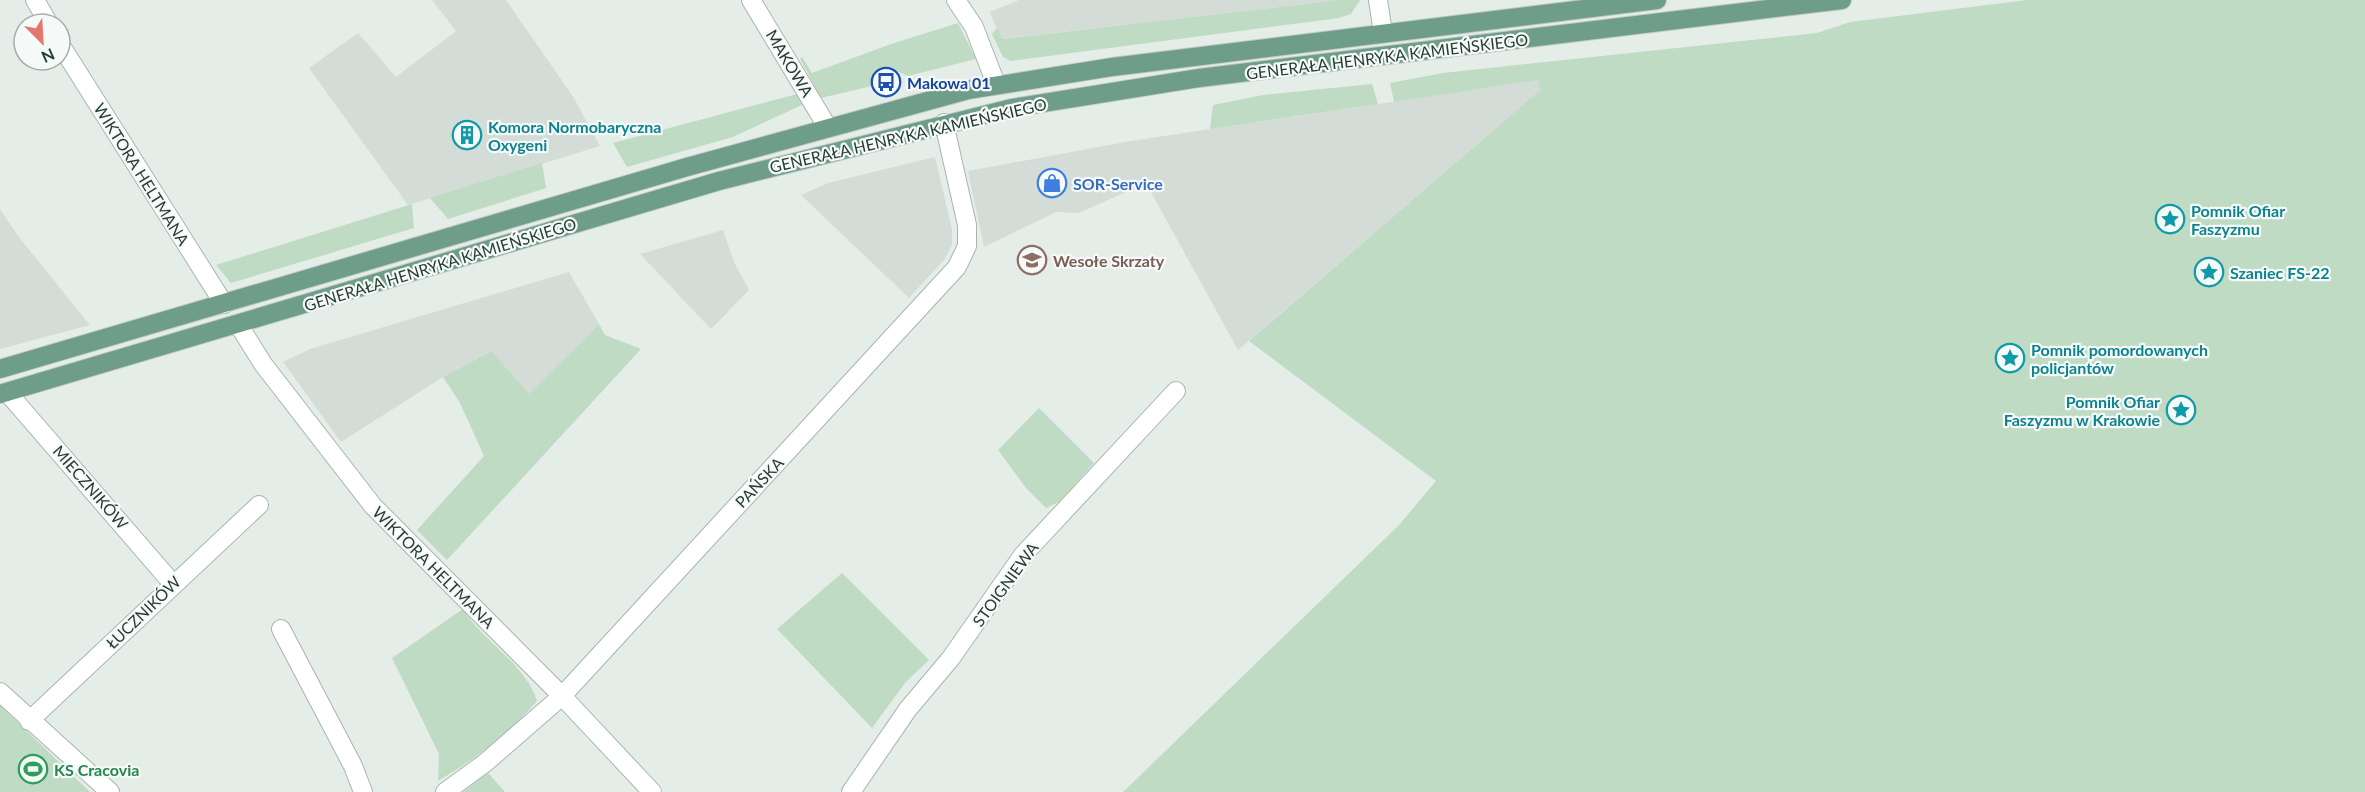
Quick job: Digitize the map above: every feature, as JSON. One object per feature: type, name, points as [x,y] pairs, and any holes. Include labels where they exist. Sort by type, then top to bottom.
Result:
[{"type":"main road","name":"GENERAŁA HENRYKA KAMIEŃSKIEGO","points":[[0,369],[828,128],[996,84],[1112,67],[1657,0]]},
{"type":"main road","name":"GENERAŁA HENRYKA KAMIEŃSKIEGO","points":[[4,393],[719,181],[944,123],[1054,100],[1199,78],[1842,0]]},
{"type":"street","name":"MAKOWA","points":[[751,0],[828,128]]},
{"type":"street","points":[[956,0],[974,27],[996,84]]},
{"type":"street","points":[[1378,0],[1383,33]]},
{"type":"street","name":"WIKTORA HELTMANA","points":[[72,63],[224,304]]},
{"type":"street","name":"PAŃSKA","points":[[445,792],[485,763],[562,696],[957,267],[967,246],[967,225],[944,123]]},
{"type":"street","name":"WIKTORA HELTMANA","points":[[238,324],[263,364],[373,506],[562,696],[652,792]]},
{"type":"street","name":"STOIGNIEWA","points":[[852,792],[908,709],[951,658],[1023,555],[1176,391]]},
{"type":"street","name":"MIECZNIKÓW","points":[[4,393],[173,584]]},
{"type":"street","name":"ŁUCZNIKÓW","points":[[29,721],[259,505]]},
{"type":"street","points":[[281,628],[353,766],[363,792]]},
{"type":"street","points":[[0,692],[29,721],[110,792]]},
{"type":"shaded area","points":[[432,0],[506,0],[574,98],[600,146],[408,205],[309,68],[358,33],[396,77],[456,31]]},
{"type":"shaded area","points":[[1019,0],[1340,0],[1001,39],[990,12]]},
{"type":"shaded area","points":[[1538,80],[1540,90],[1238,350],[1146,183],[1079,213],[1056,212],[984,247],[968,171],[1131,141]]},
{"type":"shaded area","points":[[935,157],[952,229],[952,245],[944,260],[909,298],[801,195],[828,183]]},
{"type":"shaded area","points":[[0,209],[18,236],[90,325],[0,349]]},
{"type":"shaded area","points":[[723,230],[734,262],[749,290],[711,329],[640,254]]},
{"type":"shaded area","points":[[569,272],[599,324],[529,395],[490,351],[443,377],[341,442],[283,362],[310,349]]},
{"type":"green space","points":[[1340,0],[1360,0],[1351,14],[1339,18],[1011,61],[1003,57],[992,34],[997,28],[1002,39]]},
{"type":"green space","points":[[2027,0],[2365,0],[2365,792],[1123,792],[1399,525],[1436,481],[1249,341],[1540,90],[1538,80],[1394,102],[1390,83],[1443,73],[1817,33],[1850,22]]},
{"type":"green space","points":[[958,23],[976,59],[908,76],[899,72],[878,77],[872,86],[821,98],[800,59],[802,57],[812,73],[894,43]]},
{"type":"green space","points":[[1372,84],[1378,104],[1210,129],[1213,105],[1263,95]]},
{"type":"green space","points":[[797,94],[804,104],[733,137],[627,167],[613,143]]},
{"type":"green space","points":[[542,163],[546,188],[448,219],[430,198]]},
{"type":"green space","points":[[412,204],[414,228],[231,283],[216,265]]},
{"type":"green space","points":[[599,324],[605,335],[641,349],[447,560],[417,530],[484,456],[460,403],[443,377],[491,351],[529,394]]},
{"type":"green space","points":[[1039,408],[1094,463],[1059,502],[1046,508],[1026,488],[998,450]]},
{"type":"green space","points":[[842,573],[929,660],[905,683],[872,728],[777,629]]},
{"type":"green space","points":[[463,609],[481,632],[523,675],[537,701],[491,745],[438,781],[439,754],[392,658]]},
{"type":"green space","name":"KS Cracovia","points":[[0,705],[90,792],[0,792]]},
{"type":"green space","points":[[488,773],[505,792],[463,792]]},
{"type":"place","name":"Makowa 01","points":[[886,82]]},
{"type":"place","name":"Komora Normobaryczna Oxygeni","points":[[467,135]]},
{"type":"place","name":"SOR-Service","points":[[1052,183]]},
{"type":"place","name":"Pomnik Ofiar Faszyzmu","points":[[2170,219]]},
{"type":"place","name":"Wesołe Skrzaty","points":[[1032,260]]},
{"type":"place","name":"Szaniec FS-22","points":[[2209,272]]},
{"type":"place","name":"Pomnik pomordowanych policjantów","points":[[2010,358]]},
{"type":"place","name":"Pomnik Ofiar Faszyzmu w Krakowie","points":[[2181,410]]},
{"type":"place","name":"KS Cracovia","points":[[33,769]]}]
